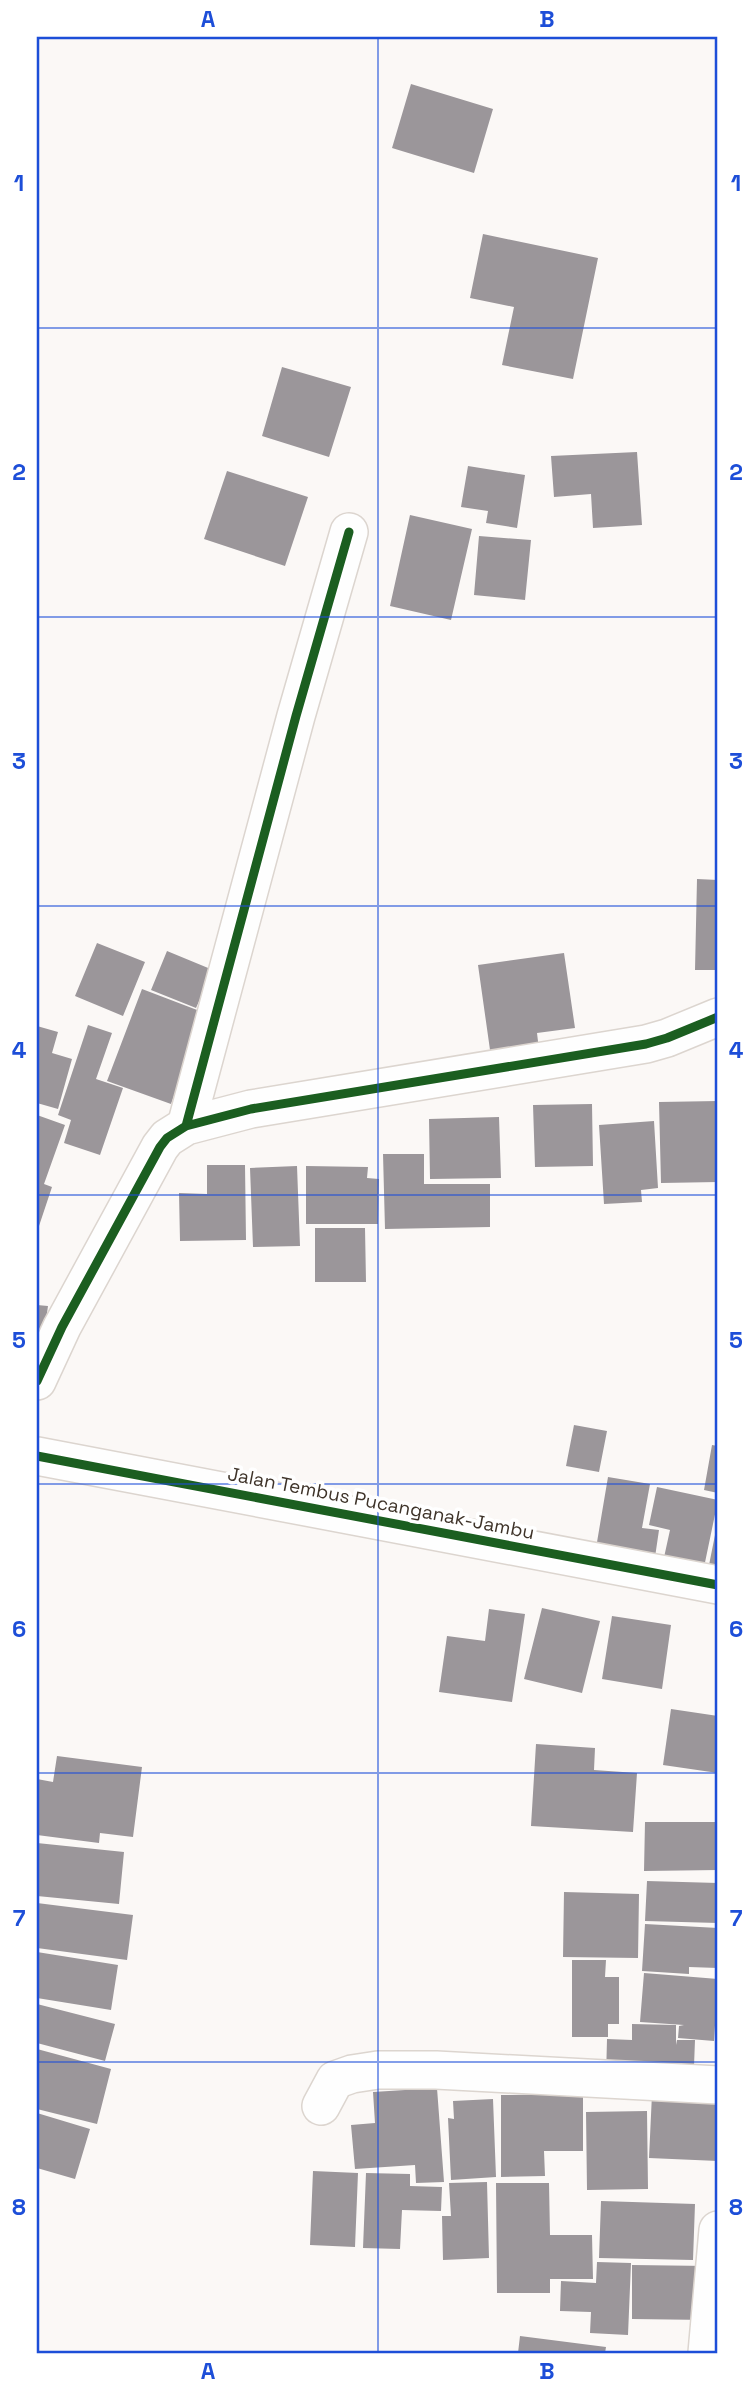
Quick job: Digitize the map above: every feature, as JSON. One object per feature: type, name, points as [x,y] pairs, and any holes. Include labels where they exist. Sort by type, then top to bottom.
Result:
[{"type":"street","points":[[186,1126],[296,716],[349,533]]},
{"type":"street","points":[[37,1381],[62,1327],[160,1147],[167,1138],[186,1126],[251,1109],[646,1044],[718,1017]]},
{"type":"street","name":"Jalan Tembus Pucanganak-Jambu","points":[[37,1456],[718,1585]]},
{"type":"street","points":[[321,2106],[335,2080],[378,2070],[436,2070],[718,2085]]},
{"type":"street","points":[[707,2353],[718,2230]]},
{"type":"building","points":[[411,84],[493,109],[474,173],[392,148]]},
{"type":"building","points":[[483,234],[598,258],[573,379],[502,365],[514,307],[470,298]]},
{"type":"building","points":[[282,367],[351,387],[329,457],[262,436]]},
{"type":"building","points":[[637,452],[642,525],[593,528],[591,494],[554,497],[551,456]]},
{"type":"building","points":[[468,466],[525,475],[517,528],[486,523],[488,511],[461,507]]},
{"type":"building","points":[[227,471],[308,497],[285,566],[204,539]]},
{"type":"building","points":[[410,515],[472,529],[451,620],[390,606]]},
{"type":"building","points":[[479,536],[531,540],[525,600],[474,595]]},
{"type":"building","points":[[697,879],[718,880],[718,970],[695,970]]},
{"type":"building","points":[[97,943],[145,962],[123,1016],[75,996]]},
{"type":"building","points":[[167,951],[213,970],[196,1008],[151,990]]},
{"type":"building","points":[[564,953],[575,1028],[537,1033],[540,1058],[492,1064],[478,965]]},
{"type":"building","points":[[142,989],[205,1013],[171,1104],[107,1081]]},
{"type":"building","points":[[88,1025],[112,1033],[96,1079],[123,1088],[100,1155],[64,1143],[71,1120],[58,1115]]},
{"type":"building","points":[[37,1026],[58,1032],[52,1053],[72,1059],[58,1109],[37,1103]]},
{"type":"building","points":[[718,1101],[718,1182],[661,1183],[659,1102]]},
{"type":"building","points":[[592,1104],[593,1166],[535,1167],[533,1105]]},
{"type":"building","points":[[37,1115],[65,1125],[44,1184],[52,1187],[37,1232]]},
{"type":"building","points":[[499,1117],[501,1178],[430,1179],[429,1119]]},
{"type":"building","points":[[654,1121],[658,1188],[641,1190],[642,1202],[604,1204],[599,1125]]},
{"type":"building","points":[[383,1154],[424,1154],[424,1184],[490,1184],[490,1227],[385,1229]]},
{"type":"building","points":[[207,1165],[245,1165],[246,1240],[180,1241],[179,1193],[207,1194]]},
{"type":"building","points":[[297,1166],[300,1246],[253,1247],[250,1168]]},
{"type":"building","points":[[306,1166],[368,1167],[367,1178],[379,1179],[378,1224],[306,1224]]},
{"type":"building","points":[[315,1228],[365,1228],[366,1282],[315,1282]]},
{"type":"building","points":[[37,1305],[48,1306],[38,1375],[37,1374]]},
{"type":"building","points":[[574,1425],[607,1431],[599,1472],[566,1466]]},
{"type":"building","points":[[712,1445],[718,1446],[718,1493],[704,1490]]},
{"type":"building","points":[[608,1477],[650,1484],[642,1528],[659,1530],[654,1564],[595,1554]]},
{"type":"building","points":[[657,1487],[718,1500],[703,1572],[663,1562],[670,1530],[649,1525]]},
{"type":"building","points":[[718,1526],[718,1572],[708,1570]]},
{"type":"building","points":[[542,1608],[600,1621],[582,1693],[524,1679]]},
{"type":"building","points":[[489,1609],[525,1614],[512,1702],[439,1692],[447,1636],[485,1641]]},
{"type":"building","points":[[612,1616],[671,1625],[662,1689],[602,1679]]},
{"type":"building","points":[[671,1709],[718,1716],[718,1773],[663,1765]]},
{"type":"building","points":[[536,1744],[595,1748],[594,1770],[637,1773],[633,1832],[531,1826]]},
{"type":"building","points":[[57,1756],[142,1767],[133,1837],[100,1833],[99,1843],[37,1835],[37,1779],[53,1782]]},
{"type":"building","points":[[645,1822],[718,1822],[718,1870],[644,1871]]},
{"type":"building","points":[[37,1843],[124,1852],[119,1904],[37,1896]]},
{"type":"building","points":[[647,1881],[718,1883],[718,1923],[645,1921]]},
{"type":"building","points":[[564,1892],[639,1894],[638,1958],[563,1957]]},
{"type":"building","points":[[37,1903],[133,1915],[127,1960],[37,1948]]},
{"type":"building","points":[[645,1924],[718,1928],[718,1968],[689,1967],[689,1974],[642,1971]]},
{"type":"building","points":[[37,1952],[118,1965],[111,2010],[37,1998]]},
{"type":"building","points":[[572,1960],[606,1960],[605,1977],[619,1977],[619,2024],[608,2024],[608,2037],[572,2037]]},
{"type":"building","points":[[644,1973],[718,1979],[714,2041],[678,2038],[679,2026],[684,2025],[640,2022]]},
{"type":"building","points":[[37,2004],[115,2024],[105,2061],[37,2043]]},
{"type":"building","points":[[632,2024],[676,2025],[676,2045],[677,2040],[695,2040],[694,2066],[606,2078],[607,2039],[632,2040]]},
{"type":"building","points":[[37,2049],[111,2069],[97,2124],[37,2109]]},
{"type":"building","points":[[437,2088],[444,2182],[416,2183],[415,2165],[355,2169],[351,2125],[375,2123],[373,2092]]},
{"type":"building","points":[[583,2094],[583,2151],[544,2151],[545,2176],[501,2177],[501,2095]]},
{"type":"building","points":[[652,2094],[718,2096],[718,2161],[649,2158]]},
{"type":"building","points":[[493,2099],[496,2177],[451,2180],[448,2118],[454,2119],[453,2101]]},
{"type":"building","points":[[647,2111],[648,2189],[587,2190],[586,2112]]},
{"type":"building","points":[[37,2113],[90,2129],[75,2179],[37,2168]]},
{"type":"building","points":[[313,2171],[358,2173],[355,2247],[310,2245]]},
{"type":"building","points":[[366,2173],[410,2174],[410,2186],[442,2187],[441,2211],[402,2210],[400,2249],[363,2248]]},
{"type":"building","points":[[487,2182],[489,2258],[443,2260],[442,2216],[451,2216],[449,2183]]},
{"type":"building","points":[[496,2183],[549,2183],[550,2235],[592,2235],[593,2279],[550,2279],[550,2293],[497,2293]]},
{"type":"building","points":[[601,2201],[695,2204],[693,2260],[599,2258]]},
{"type":"building","points":[[597,2262],[631,2263],[628,2335],[590,2333],[591,2312],[560,2311],[561,2281],[596,2283]]},
{"type":"building","points":[[632,2265],[709,2266],[708,2320],[632,2319]]},
{"type":"building","points":[[520,2336],[606,2347],[605,2353],[518,2353]]},
{"type":"cycle path","points":[[186,1126],[296,716],[349,532]]},
{"type":"cycle path","points":[[37,1381],[62,1327],[160,1147],[167,1138],[186,1126],[251,1109],[646,1044],[718,1017]]},
{"type":"cycle path","points":[[37,1456],[718,1585]]}]
